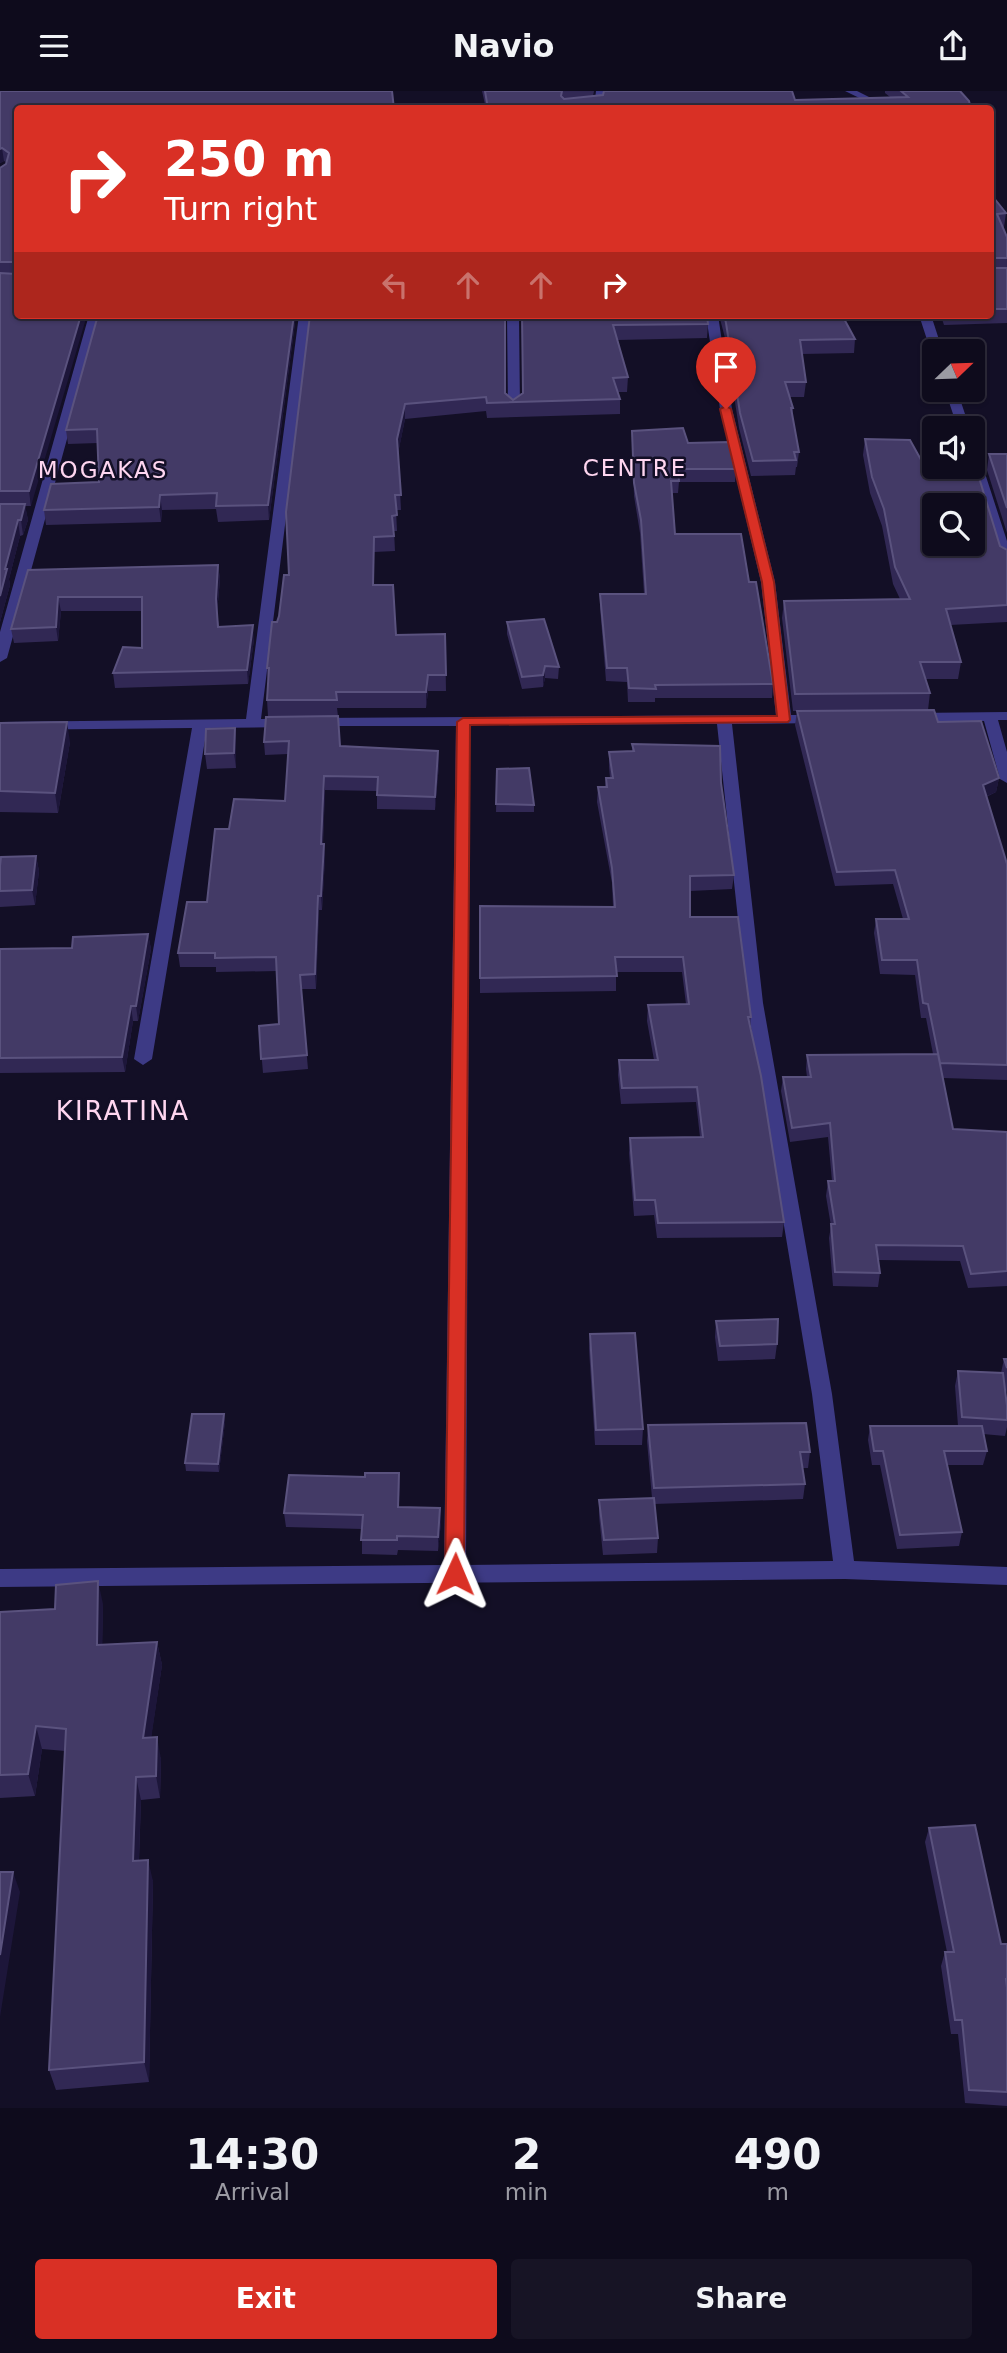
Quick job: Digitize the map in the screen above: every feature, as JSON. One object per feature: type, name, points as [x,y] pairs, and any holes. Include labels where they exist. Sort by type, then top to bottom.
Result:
[{"type":"street","points":[[566,105],[599,103],[601,91]]},
{"type":"street","points":[[850,91],[859,98],[878,105]]},
{"type":"street","points":[[0,658],[32,513],[94,319]]},
{"type":"street","points":[[253,723],[304,319]]},
{"type":"street","points":[[513,319],[514,408]]},
{"type":"street","points":[[713,319],[726,409],[768,582],[784,720]]},
{"type":"street","points":[[926,319],[933,339]]},
{"type":"street","points":[[981,479],[1007,562]]},
{"type":"street","points":[[990,716],[1007,779]]},
{"type":"street","points":[[894,718],[1007,716]]},
{"type":"street","points":[[724,719],[755,1003],[822,1394],[845,1570]]},
{"type":"street","points":[[0,726],[839,719]]},
{"type":"street","points":[[455,1574],[463,722]]},
{"type":"street","points":[[143,1059],[200,724]]},
{"type":"street","points":[[0,1578],[845,1570],[1007,1576]]},
{"type":"building","points":[[0,91],[392,91],[394,105],[14,105],[14,262],[0,262],[0,168],[6,164],[9,153],[0,149]]},
{"type":"building","points":[[485,91],[562,91],[561,96],[564,99],[603,95],[604,91],[792,91],[795,100],[908,97],[901,91],[960,91],[970,105],[487,105]]},
{"type":"building","points":[[994,198],[1006,213],[997,214],[1007,237],[1007,258],[994,258]]},
{"type":"building","points":[[994,268],[1007,268],[1007,309],[994,309]]},
{"type":"building","points":[[0,273],[14,274],[14,319],[80,319],[29,491],[0,491]]},
{"type":"building","points":[[97,319],[293,319],[268,505],[216,506],[217,493],[160,495],[159,507],[44,510],[51,484],[99,482],[97,429],[66,430]]},
{"type":"building","points":[[310,319],[505,319],[505,393],[513,400],[523,393],[522,319],[707,319],[708,324],[613,325],[628,377],[613,378],[620,399],[487,403],[486,397],[405,404],[397,439],[401,495],[395,495],[397,515],[392,516],[394,536],[374,537],[373,585],[393,585],[396,635],[445,634],[446,675],[428,675],[426,692],[336,692],[337,700],[267,700],[272,622],[277,622],[279,616],[284,575],[289,575],[286,512]]},
{"type":"building","points":[[725,319],[844,319],[855,339],[800,340],[806,382],[785,382],[793,408],[799,452],[794,452],[796,460],[753,461],[740,413]]},
{"type":"building","points":[[683,428],[688,443],[729,442],[736,469],[678,469],[679,481],[671,481],[675,534],[741,534],[749,582],[756,582],[773,684],[655,685],[656,689],[629,688],[627,668],[607,668],[600,594],[646,594],[641,520],[634,483],[632,431]]},
{"type":"building","points":[[865,439],[910,440],[922,462],[922,479],[979,479],[984,493],[922,493],[922,556],[985,556],[985,497],[1000,546],[1007,550],[1007,605],[946,609],[961,662],[920,662],[930,693],[795,694],[784,601],[910,599],[895,567],[884,509],[872,477]]},
{"type":"building","points":[[989,454],[1007,454],[1007,508]]},
{"type":"building","points":[[0,504],[25,504],[21,520],[18,520],[0,596]]},
{"type":"building","points":[[218,565],[218,627],[253,625],[247,670],[113,673],[123,647],[142,648],[142,597],[58,597],[56,627],[11,629],[28,570]]},
{"type":"building","points":[[544,619],[559,667],[545,666],[543,675],[522,677],[507,622]]},
{"type":"building","points":[[934,710],[938,722],[981,721],[999,778],[983,785],[1007,864],[1007,1065],[940,1063],[928,1004],[923,1003],[917,960],[882,960],[876,919],[909,919],[895,870],[837,872],[797,711]]},
{"type":"building","points":[[338,716],[340,746],[438,751],[435,797],[377,795],[378,777],[324,776],[321,844],[324,844],[321,896],[318,896],[315,974],[300,975],[307,1055],[261,1059],[259,1026],[279,1024],[276,957],[215,958],[215,953],[178,953],[187,902],[207,902],[215,829],[229,829],[234,799],[285,801],[289,741],[264,742],[266,717]]},
{"type":"building","points":[[67,722],[55,793],[0,791],[0,723]]},
{"type":"building","points":[[235,728],[234,753],[205,754],[206,729]]},
{"type":"building","points":[[632,744],[720,746],[721,783],[734,875],[690,876],[690,917],[738,917],[751,1017],[748,1017],[761,1076],[784,1222],[658,1223],[655,1200],[635,1200],[630,1138],[703,1137],[697,1087],[622,1088],[619,1060],[658,1060],[648,1005],[689,1004],[683,957],[615,957],[617,976],[480,978],[480,906],[615,907],[612,868],[598,787],[607,787],[606,778],[613,778],[609,752],[634,751]]},
{"type":"building","points":[[529,768],[534,805],[496,804],[497,769]]},
{"type":"building","points":[[36,856],[32,890],[0,891],[1,857]]},
{"type":"building","points":[[148,934],[136,1006],[131,1006],[122,1057],[0,1058],[0,949],[72,948],[73,937]]},
{"type":"building","points":[[938,1054],[953,1129],[1007,1132],[1007,1271],[971,1274],[963,1246],[876,1245],[880,1273],[835,1272],[831,1224],[835,1224],[828,1181],[835,1181],[830,1123],[792,1128],[783,1077],[811,1077],[807,1055]]},
{"type":"building","points":[[778,1319],[777,1344],[720,1346],[716,1321]]},
{"type":"building","points":[[635,1333],[643,1429],[596,1430],[590,1334]]},
{"type":"building","points":[[958,1371],[1003,1373],[1007,1420],[962,1417]]},
{"type":"building","points":[[192,1414],[224,1414],[218,1464],[185,1463]]},
{"type":"building","points":[[806,1423],[810,1452],[800,1452],[805,1484],[654,1488],[648,1425]]},
{"type":"building","points":[[870,1426],[982,1426],[987,1451],[944,1451],[962,1532],[900,1535],[883,1451],[874,1451]]},
{"type":"building","points":[[365,1473],[399,1473],[398,1507],[440,1508],[438,1537],[397,1536],[397,1540],[361,1540],[363,1515],[284,1513],[289,1475],[365,1477]]},
{"type":"building","points":[[654,1498],[658,1538],[604,1540],[599,1500]]},
{"type":"building","points":[[98,1581],[97,1645],[157,1642],[143,1738],[157,1737],[156,1776],[136,1777],[133,1861],[148,1860],[144,2062],[49,2070],[66,1729],[36,1726],[28,1774],[0,1775],[0,1612],[55,1609],[56,1585]]},
{"type":"building","points":[[975,1825],[1001,1944],[1007,1944],[1007,2092],[969,2090],[962,2020],[955,2020],[945,1952],[954,1952],[929,1828]]},
{"type":"building","points":[[0,1872],[13,1872],[0,1955]]},
{"type":"district","name":"CENTRE","points":[[635,468]]},
{"type":"district","name":"MOGAKAS","points":[[103,470]]},
{"type":"district","name":"KIRATINA","points":[[123,1111]]},
{"type":"route","points":[[455,1574],[463,722],[784,720],[768,582],[726,409]]}]
